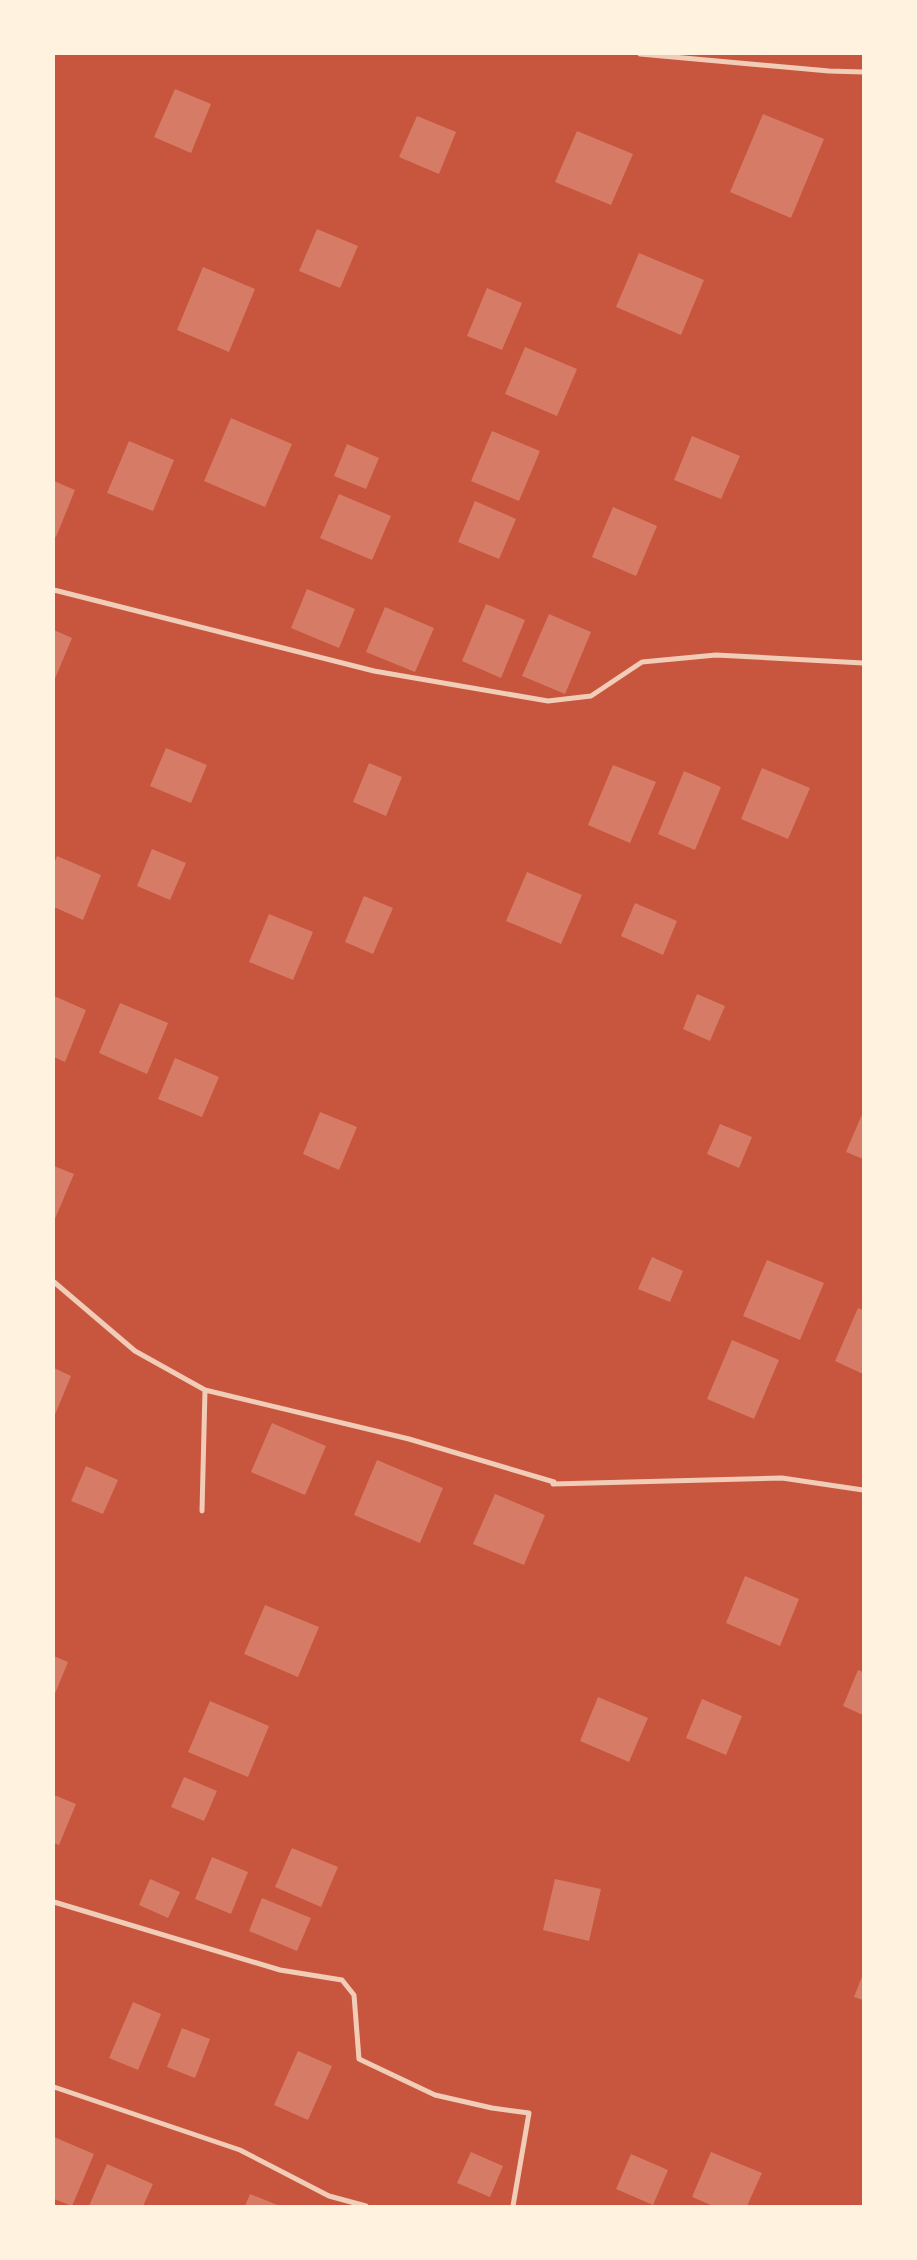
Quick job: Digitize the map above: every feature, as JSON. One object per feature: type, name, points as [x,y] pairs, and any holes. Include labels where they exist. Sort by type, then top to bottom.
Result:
[{"type":"street","points":[[640,54],[829,71],[863,72]]},
{"type":"street","points":[[54,590],[374,671],[548,701],[592,696],[642,662],[716,655],[863,662]]},
{"type":"street","points":[[54,1282],[135,1351],[205,1390],[409,1439],[554,1482],[553,1484],[782,1478],[863,1490]]},
{"type":"street","points":[[202,1511],[205,1390]]},
{"type":"street","points":[[54,1902],[280,1970],[342,1980],[354,1995],[359,2059],[435,2094],[492,2108],[529,2113],[513,2206]]},
{"type":"street","points":[[54,2086],[240,2150],[329,2196],[366,2206]]},
{"type":"building","points":[[175,89],[211,104],[191,153],[154,137]]},
{"type":"building","points":[[763,114],[824,139],[791,218],[730,192]]},
{"type":"building","points":[[417,116],[456,132],[439,174],[399,157]]},
{"type":"building","points":[[577,131],[633,154],[611,205],[555,182]]},
{"type":"building","points":[[317,229],[358,246],[340,288],[299,271]]},
{"type":"building","points":[[639,253],[704,280],[681,335],[616,307]]},
{"type":"building","points":[[203,267],[255,289],[229,352],[177,330]]},
{"type":"building","points":[[487,288],[522,303],[502,350],[467,336]]},
{"type":"building","points":[[525,347],[577,369],[557,416],[505,394]]},
{"type":"building","points":[[231,418],[292,444],[265,507],[204,481]]},
{"type":"building","points":[[492,431],[540,451],[519,501],[471,481]]},
{"type":"building","points":[[692,436],[740,456],[721,499],[674,480]]},
{"type":"building","points":[[129,441],[174,460],[153,511],[107,493]]},
{"type":"building","points":[[347,444],[379,458],[366,489],[334,476]]},
{"type":"building","points":[[54,481],[75,490],[56,537],[54,536]]},
{"type":"building","points":[[339,494],[391,516],[372,560],[320,538]]},
{"type":"building","points":[[475,501],[516,519],[499,559],[458,542]]},
{"type":"building","points":[[613,507],[657,526],[636,576],[592,557]]},
{"type":"building","points":[[307,589],[355,609],[339,648],[291,628]]},
{"type":"building","points":[[486,604],[525,620],[501,678],[462,661]]},
{"type":"building","points":[[385,607],[434,628],[415,672],[366,652]]},
{"type":"building","points":[[549,614],[591,632],[565,694],[522,676]]},
{"type":"building","points":[[54,630],[72,638],[54,681]]},
{"type":"building","points":[[166,748],[207,765],[191,803],[150,786]]},
{"type":"building","points":[[369,763],[402,777],[386,816],[353,802]]},
{"type":"building","points":[[613,765],[656,782],[630,843],[588,825]]},
{"type":"building","points":[[762,768],[810,788],[788,839],[741,819]]},
{"type":"building","points":[[684,771],[721,787],[695,850],[658,834]]},
{"type":"building","points":[[152,849],[186,863],[170,900],[137,886]]},
{"type":"building","points":[[57,856],[101,875],[83,920],[54,907],[54,863]]},
{"type":"building","points":[[527,872],[582,895],[561,944],[506,921]]},
{"type":"building","points":[[364,896],[393,908],[373,954],[345,942]]},
{"type":"building","points":[[635,903],[677,921],[663,955],[621,936]]},
{"type":"building","points":[[269,914],[313,932],[293,980],[249,962]]},
{"type":"building","points":[[697,994],[725,1006],[710,1041],[683,1029]]},
{"type":"building","points":[[54,996],[86,1010],[65,1062],[54,1057]]},
{"type":"building","points":[[120,1003],[168,1023],[147,1074],[99,1053]]},
{"type":"building","points":[[175,1058],[219,1077],[202,1117],[158,1099]]},
{"type":"building","points":[[320,1112],[357,1127],[339,1170],[303,1154]]},
{"type":"building","points":[[863,1112],[863,1159],[846,1152]]},
{"type":"building","points":[[720,1124],[752,1137],[739,1168],[707,1154]]},
{"type":"building","points":[[54,1166],[74,1174],[54,1221]]},
{"type":"building","points":[[652,1257],[683,1271],[670,1302],[638,1289]]},
{"type":"building","points":[[767,1260],[824,1283],[800,1340],[743,1316]]},
{"type":"building","points":[[858,1308],[863,1310],[863,1374],[835,1361]]},
{"type":"building","points":[[732,1340],[779,1360],[754,1419],[707,1399]]},
{"type":"building","points":[[54,1368],[71,1376],[54,1417]]},
{"type":"building","points":[[272,1423],[326,1446],[305,1495],[251,1472]]},
{"type":"building","points":[[377,1460],[443,1488],[420,1543],[354,1515]]},
{"type":"building","points":[[86,1466],[118,1480],[103,1514],[71,1501]]},
{"type":"building","points":[[495,1494],[545,1515],[524,1565],[473,1544]]},
{"type":"building","points":[[745,1576],[799,1599],[780,1646],[726,1623]]},
{"type":"building","points":[[265,1605],[319,1627],[298,1677],[244,1654]]},
{"type":"building","points":[[54,1656],[68,1662],[54,1696]]},
{"type":"building","points":[[858,1670],[863,1672],[863,1715],[843,1706]]},
{"type":"building","points":[[598,1697],[648,1718],[629,1762],[580,1741]]},
{"type":"building","points":[[702,1699],[742,1716],[726,1755],[686,1738]]},
{"type":"building","points":[[210,1701],[269,1726],[248,1777],[188,1752]]},
{"type":"building","points":[[184,1777],[217,1791],[204,1821],[171,1807]]},
{"type":"building","points":[[54,1795],[76,1804],[59,1845],[54,1843]]},
{"type":"building","points":[[292,1848],[338,1867],[321,1907],[275,1887]]},
{"type":"building","points":[[212,1857],[248,1872],[231,1914],[195,1899]]},
{"type":"building","points":[[150,1879],[180,1892],[168,1918],[139,1905]]},
{"type":"building","points":[[555,1879],[601,1889],[589,1941],[543,1930]]},
{"type":"building","points":[[262,1898],[311,1918],[297,1951],[249,1931]]},
{"type":"building","points":[[863,1974],[863,2000],[854,1997]]},
{"type":"building","points":[[133,2002],[161,2014],[138,2070],[109,2058]]},
{"type":"building","points":[[182,2028],[210,2039],[195,2078],[167,2067]]},
{"type":"building","points":[[298,2051],[332,2066],[308,2120],[274,2105]]},
{"type":"building","points":[[54,2137],[94,2154],[72,2206],[54,2199]]},
{"type":"building","points":[[471,2152],[503,2166],[490,2197],[457,2183]]},
{"type":"building","points":[[711,2152],[762,2173],[747,2206],[713,2206],[692,2197]]},
{"type":"building","points":[[631,2154],[668,2170],[653,2205],[616,2189]]},
{"type":"building","points":[[107,2164],[153,2184],[143,2206],[89,2206]]},
{"type":"building","points":[[250,2194],[280,2206],[245,2206]]}]
